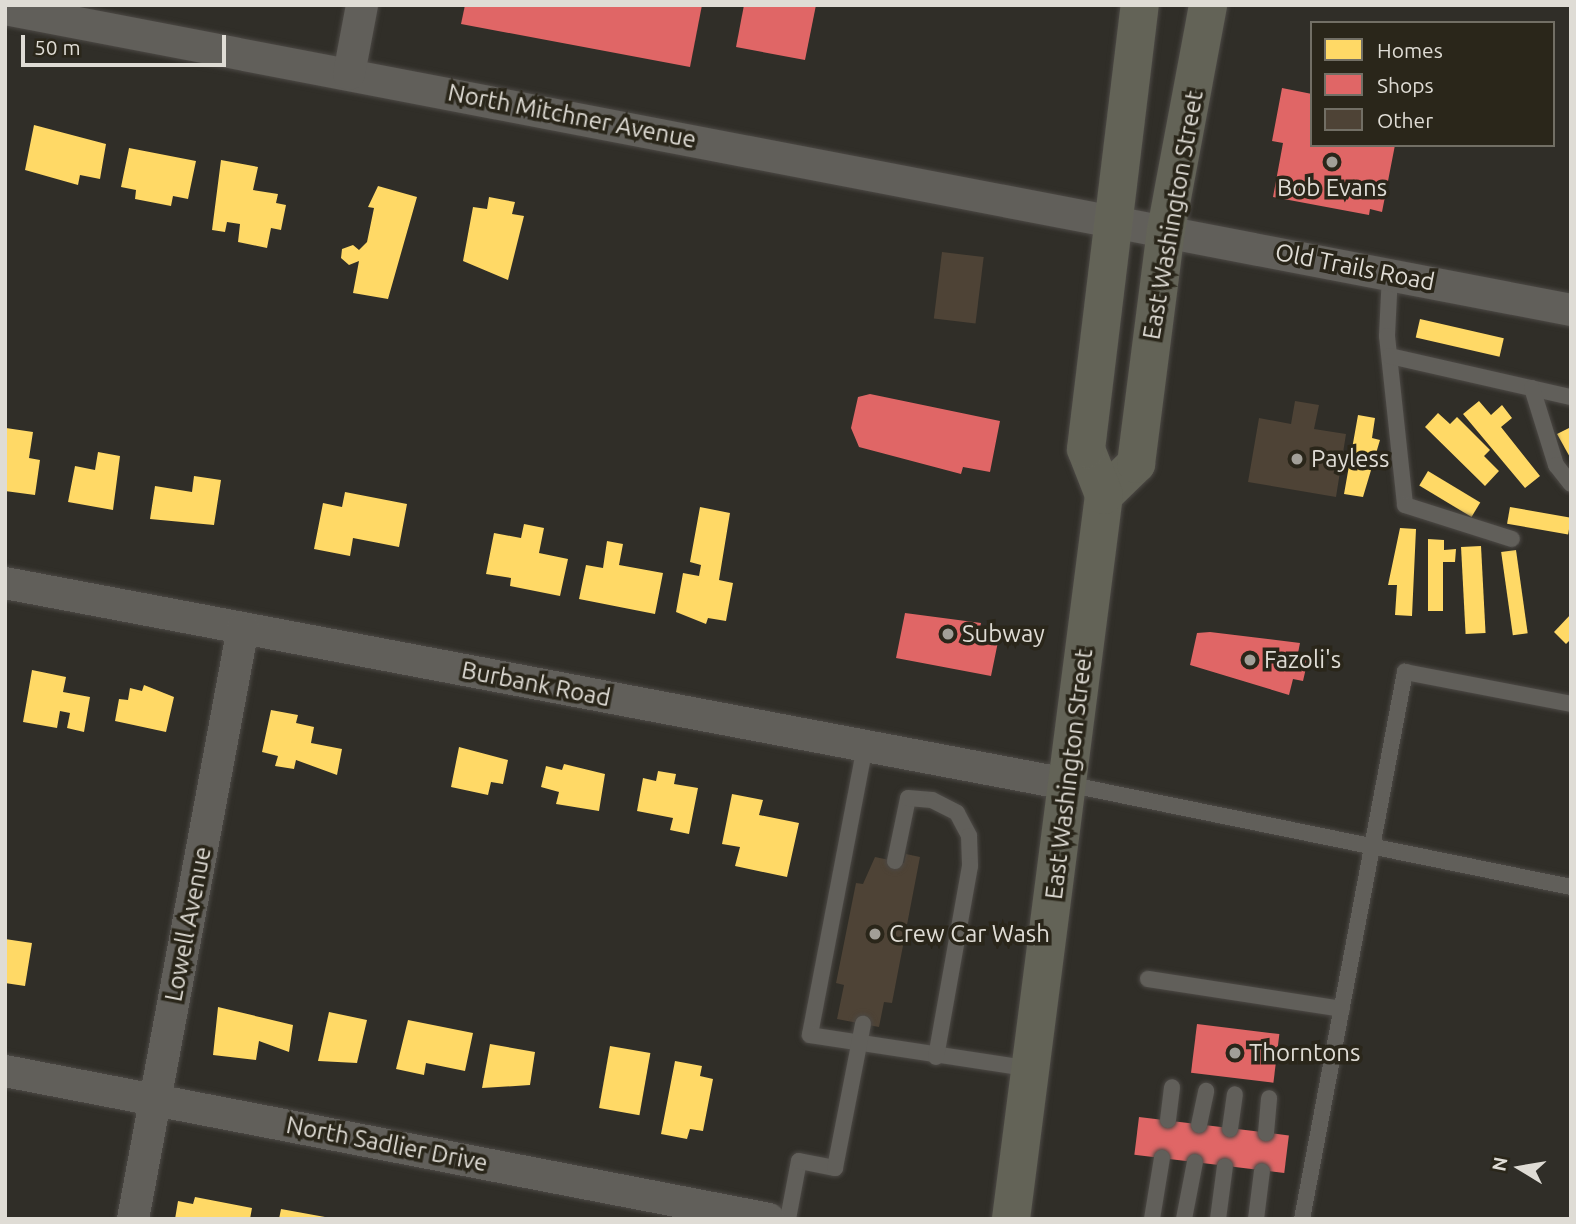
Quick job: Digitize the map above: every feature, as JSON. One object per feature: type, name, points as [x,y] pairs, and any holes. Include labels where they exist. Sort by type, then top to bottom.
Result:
[{"type":"main road","name":"East Washington Street","points":[[1104,495],[1136,464],[1140,5]]},
{"type":"main road","name":"East Washington Street","points":[[1011,1219],[1104,495],[1086,449],[1140,226],[1208,5]]},
{"type":"street","points":[[349,75],[362,5]]},
{"type":"street","name":"North Mitchner Avenue","points":[[5,9],[1140,226]]},
{"type":"street","name":"Old Trails Road","points":[[1140,226],[1571,310]]},
{"type":"street","name":"Burbank Road","points":[[5,583],[1067,784]]},
{"type":"street","name":"Lowell Avenue","points":[[133,1219],[243,628]]},
{"type":"street","name":"North Sadlier Drive","points":[[5,1071],[769,1219]]},
{"type":"lane","points":[[1390,274],[1390,356],[1405,505],[1513,539]]},
{"type":"lane","points":[[1390,356],[1571,397]]},
{"type":"lane","points":[[1532,388],[1556,465],[1571,484]]},
{"type":"lane","points":[[1302,1219],[1405,672],[1571,704]]},
{"type":"lane","points":[[866,746],[810,1035],[1031,1069]]},
{"type":"lane","points":[[1067,784],[1571,887]]},
{"type":"lane","points":[[895,861],[908,799],[932,800],[957,813],[970,836],[970,866],[936,1056]]},
{"type":"lane","points":[[1148,979],[1342,1009]]},
{"type":"lane","points":[[788,1219],[799,1161],[835,1168],[863,1024]]},
{"type":"lane","points":[[1167,1120],[1172,1087]]},
{"type":"lane","points":[[1199,1125],[1206,1091]]},
{"type":"lane","points":[[1230,1129],[1235,1094]]},
{"type":"lane","points":[[1266,1133],[1269,1098]]},
{"type":"lane","points":[[1152,1219],[1163,1158]]},
{"type":"lane","points":[[1184,1219],[1195,1162]]},
{"type":"lane","points":[[1218,1219],[1225,1166]]},
{"type":"lane","points":[[1256,1219],[1262,1171]]},
{"type":"building: Homes","points":[[34,125],[106,144],[100,179],[80,175],[78,185],[25,170]]},
{"type":"building: Homes","points":[[129,148],[196,161],[188,199],[173,196],[171,206],[135,199],[136,190],[121,187]]},
{"type":"building: Homes","points":[[221,160],[258,167],[253,190],[278,194],[276,203],[286,205],[281,230],[271,228],[267,248],[238,242],[240,224],[227,222],[225,232],[212,230]]},
{"type":"building: Homes","points":[[378,186],[417,197],[388,299],[353,293],[359,261],[349,265],[341,258],[342,249],[353,245],[359,250],[367,242],[374,208],[368,207]]},
{"type":"building: Homes","points":[[489,197],[515,202],[512,214],[524,216],[508,280],[463,261],[473,207],[487,209]]},
{"type":"building: Homes","points":[[1420,319],[1504,338],[1500,357],[1416,338]]},
{"type":"building: Homes","points":[[1479,401],[1491,415],[1502,405],[1512,418],[1501,427],[1540,476],[1525,488],[1463,414]]},
{"type":"building: Homes","points":[[1438,413],[1450,424],[1457,417],[1490,450],[1484,456],[1499,471],[1485,486],[1425,427]]},
{"type":"building: Homes","points":[[1358,415],[1375,418],[1372,438],[1380,440],[1363,497],[1344,494]]},
{"type":"building: Homes","points":[[1571,427],[1571,459],[1557,434]]},
{"type":"building: Homes","points":[[6,428],[33,432],[29,458],[40,460],[35,495],[5,491]]},
{"type":"building: Homes","points":[[98,452],[120,456],[113,510],[68,502],[75,466],[95,470]]},
{"type":"building: Homes","points":[[1428,471],[1480,502],[1472,517],[1419,486]]},
{"type":"building: Homes","points":[[194,476],[221,480],[214,525],[150,519],[155,486],[192,492]]},
{"type":"building: Homes","points":[[345,492],[407,504],[399,547],[353,538],[350,556],[314,549],[323,503],[342,507]]},
{"type":"building: Homes","points":[[700,507],[730,513],[719,580],[733,583],[726,621],[708,618],[706,624],[676,612],[683,573],[699,576],[701,565],[690,562]]},
{"type":"building: Homes","points":[[1510,507],[1571,518],[1568,535],[1507,524]]},
{"type":"building: Homes","points":[[524,524],[544,528],[539,553],[568,559],[560,596],[510,586],[511,578],[486,574],[494,533],[521,538]]},
{"type":"building: Homes","points":[[1400,528],[1416,529],[1412,616],[1395,615],[1397,585],[1388,585]]},
{"type":"building: Homes","points":[[1428,539],[1444,540],[1444,550],[1456,549],[1455,562],[1443,562],[1443,611],[1428,611]]},
{"type":"building: Homes","points":[[607,541],[623,544],[619,565],[663,573],[655,614],[579,599],[586,565],[603,568]]},
{"type":"building: Homes","points":[[1481,546],[1486,633],[1466,634],[1461,547]]},
{"type":"building: Homes","points":[[1516,550],[1528,633],[1513,635],[1501,552]]},
{"type":"building: Homes","points":[[1571,614],[1571,639],[1566,644],[1554,632]]},
{"type":"building: Homes","points":[[32,670],[66,677],[63,692],[90,697],[84,732],[67,728],[70,713],[60,711],[57,728],[23,722]]},
{"type":"building: Homes","points":[[144,685],[174,697],[166,732],[115,721],[119,699],[128,700],[130,688],[142,691]]},
{"type":"building: Homes","points":[[271,710],[298,715],[296,723],[314,727],[311,743],[342,749],[337,775],[296,760],[294,769],[275,766],[278,756],[262,752]]},
{"type":"building: Homes","points":[[459,747],[508,760],[503,784],[491,782],[488,795],[451,787]]},
{"type":"building: Homes","points":[[564,764],[605,774],[599,811],[556,804],[559,792],[541,787],[546,766],[562,770]]},
{"type":"building: Homes","points":[[658,771],[676,774],[674,784],[698,788],[689,834],[670,830],[673,818],[637,811],[643,778],[656,781]]},
{"type":"building: Homes","points":[[732,794],[763,800],[759,815],[799,823],[787,877],[735,866],[740,847],[722,844]]},
{"type":"building: Homes","points":[[5,939],[32,943],[25,986],[5,983]]},
{"type":"building: Homes","points":[[218,1007],[293,1025],[289,1052],[259,1041],[256,1060],[213,1055]]},
{"type":"building: Homes","points":[[329,1012],[367,1020],[357,1063],[318,1061]]},
{"type":"building: Homes","points":[[408,1020],[473,1033],[465,1071],[426,1063],[424,1075],[396,1069]]},
{"type":"building: Homes","points":[[490,1044],[535,1052],[530,1085],[482,1088]]},
{"type":"building: Homes","points":[[610,1046],[650,1053],[639,1115],[599,1108]]},
{"type":"building: Homes","points":[[675,1061],[702,1066],[700,1076],[713,1079],[703,1131],[690,1129],[687,1139],[661,1134]]},
{"type":"building: Homes","points":[[195,1197],[252,1208],[250,1219],[175,1219],[178,1201],[193,1204]]},
{"type":"building: Homes","points":[[281,1209],[325,1217],[325,1219],[279,1219]]},
{"type":"building: Shops","points":[[465,5],[702,5],[690,67],[461,24]]},
{"type":"building: Shops","points":[[744,5],[816,5],[805,60],[736,47]]},
{"type":"building: Shops","points":[[1282,88],[1310,94],[1310,147],[1395,147],[1382,212],[1370,209],[1369,215],[1273,197],[1283,143],[1272,141]]},
{"type":"building: Shops","points":[[870,394],[1000,421],[990,472],[963,467],[961,474],[859,447],[851,428],[858,397]]},
{"type":"building: Shops","points":[[905,613],[981,623],[980,628],[1000,632],[991,676],[896,658]]},
{"type":"building: Shops","name":"Fazoli's","points":[[1210,632],[1300,643],[1298,653],[1309,655],[1303,681],[1293,679],[1289,695],[1190,665],[1197,633]]},
{"type":"building: Shops","name":"Thorntons","points":[[1197,1024],[1279,1034],[1273,1083],[1191,1073]]},
{"type":"building: Shops","points":[[1139,1117],[1289,1135],[1284,1173],[1134,1155]]},
{"type":"building: Other","points":[[942,252],[984,257],[976,324],[934,319]]},
{"type":"building: Other","name":"Payless","points":[[1295,401],[1319,405],[1314,429],[1346,434],[1336,497],[1248,482],[1259,418],[1291,424]]},
{"type":"building: Other","name":"Crew Car Wash","points":[[906,854],[920,857],[892,1003],[884,1002],[879,1027],[837,1019],[844,985],[836,983],[856,883],[863,884],[875,857],[904,863]]},
{"type":"place","name":"Bob Evans","points":[[1332,162]]},
{"type":"place","name":"Payless","points":[[1297,459]]},
{"type":"place","name":"Subway","points":[[948,634]]},
{"type":"place","name":"Fazoli's","points":[[1250,660]]},
{"type":"place","name":"Crew Car Wash","points":[[875,934]]},
{"type":"place","name":"Thorntons","points":[[1235,1053]]}]
